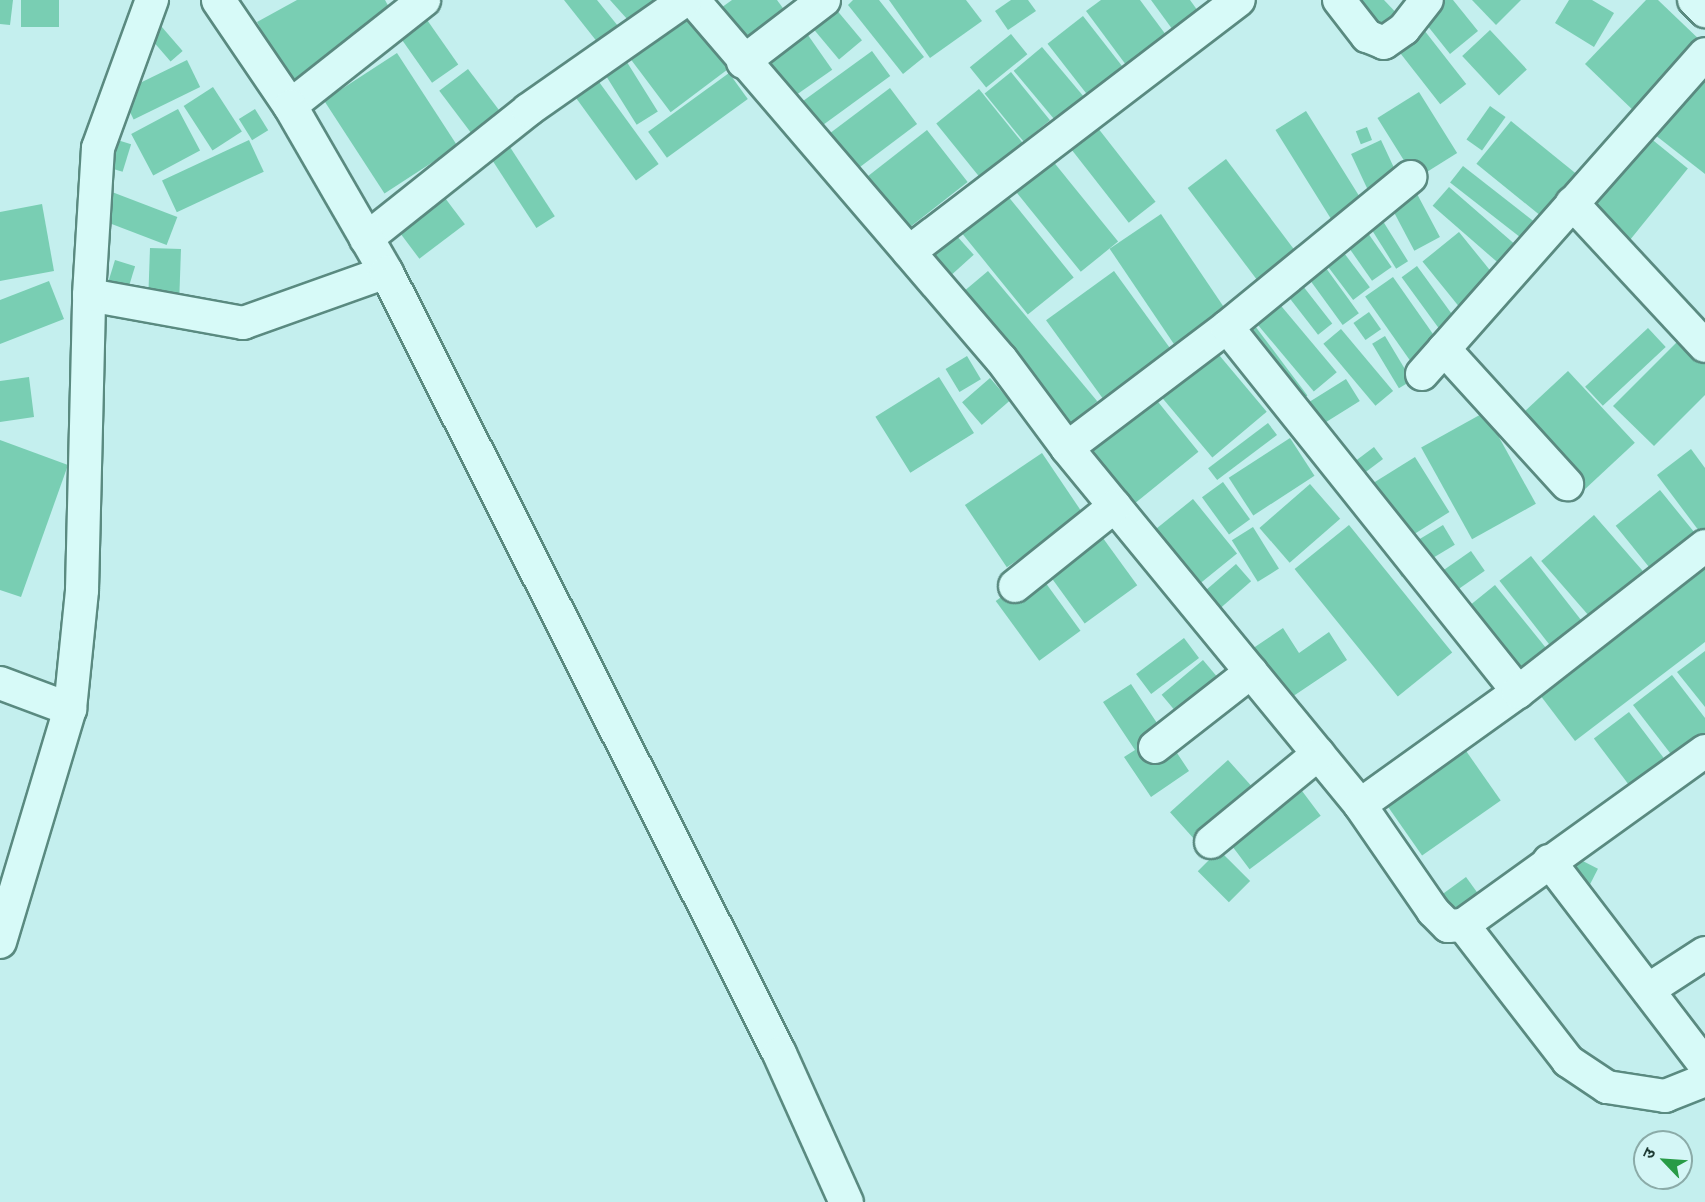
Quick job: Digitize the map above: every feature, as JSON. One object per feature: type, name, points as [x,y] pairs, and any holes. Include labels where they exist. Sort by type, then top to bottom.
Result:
[{"type":"street","points":[[0,942],[70,709],[82,590],[89,295],[98,148],[152,0]]},
{"type":"street","points":[[218,0],[290,106],[386,272],[779,1053],[846,1202]]},
{"type":"street","points":[[290,106],[424,0]]},
{"type":"street","points":[[366,239],[528,110],[686,0]]},
{"type":"street","points":[[693,0],[743,62],[1001,359],[1067,448],[1360,805],[1433,911],[1448,926],[1463,925],[1705,751]]},
{"type":"street","points":[[743,62],[824,0]]},
{"type":"street","points":[[909,252],[1239,0]]},
{"type":"street","points":[[1339,0],[1367,36],[1384,43],[1404,29],[1427,0]]},
{"type":"street","points":[[1694,0],[1705,11]]},
{"type":"street","points":[[1422,374],[1705,54]]},
{"type":"street","points":[[1067,448],[1124,409],[1410,177]]},
{"type":"street","points":[[1572,204],[1705,346]]},
{"type":"street","points":[[89,295],[243,323],[386,272]]},
{"type":"street","points":[[1227,327],[1518,692]]},
{"type":"street","points":[[1444,349],[1567,484]]},
{"type":"street","points":[[1015,586],[1115,506]]},
{"type":"street","points":[[1360,805],[1518,692],[1705,546]]},
{"type":"street","points":[[1155,747],[1251,672]]},
{"type":"street","points":[[0,683],[70,709]]},
{"type":"street","points":[[1211,842],[1318,754]]},
{"type":"street","points":[[1549,861],[1705,1065]]},
{"type":"street","points":[[1463,925],[1568,1061],[1607,1087],[1665,1096],[1705,1080]]},
{"type":"street","points":[[1648,990],[1705,953]]},
{"type":"building","points":[[0,0],[13,0],[10,25],[0,24]]},
{"type":"building","points":[[21,0],[59,0],[59,27],[21,27]]},
{"type":"building","points":[[297,0],[385,0],[397,22],[289,82],[257,22]]},
{"type":"building","points":[[564,0],[597,0],[622,31],[602,48]]},
{"type":"building","points":[[610,0],[668,0],[636,29]]},
{"type":"building","points":[[732,0],[777,0],[788,15],[739,52],[711,15]]},
{"type":"building","points":[[853,0],[879,0],[924,57],[903,74],[848,5]]},
{"type":"building","points":[[889,0],[966,0],[982,21],[930,58]]},
{"type":"building","points":[[1011,0],[1028,0],[1036,11],[1008,30],[995,11]]},
{"type":"building","points":[[1101,0],[1140,0],[1169,39],[1129,69],[1086,11]]},
{"type":"building","points":[[1151,0],[1190,0],[1203,18],[1178,37]]},
{"type":"building","points":[[1321,0],[1384,0],[1403,20],[1368,52]]},
{"type":"building","points":[[1428,0],[1453,0],[1478,31],[1450,54],[1415,10]]},
{"type":"building","points":[[1472,0],[1521,0],[1496,25]]},
{"type":"building","points":[[1569,0],[1592,0],[1614,13],[1594,47],[1555,23]]},
{"type":"building","points":[[1646,0],[1658,0],[1704,44],[1637,114],[1585,64]]},
{"type":"building","points":[[835,8],[862,40],[839,59],[812,27]]},
{"type":"building","points":[[683,9],[728,69],[671,112],[625,52]]},
{"type":"building","points":[[1083,16],[1127,72],[1091,100],[1048,44]]},
{"type":"building","points":[[425,17],[458,65],[432,83],[399,35]]},
{"type":"building","points":[[1417,21],[1466,84],[1440,104],[1391,41]]},
{"type":"building","points":[[161,26],[183,51],[171,61],[149,36]]},
{"type":"building","points":[[803,28],[832,70],[781,105],[752,64]]},
{"type":"building","points":[[1490,30],[1527,69],[1499,95],[1462,56]]},
{"type":"building","points":[[1011,34],[1027,54],[986,88],[970,67]]},
{"type":"building","points":[[1042,47],[1086,100],[1058,124],[1014,71]]},
{"type":"building","points":[[872,51],[890,76],[811,134],[793,109]]},
{"type":"building","points":[[397,53],[457,146],[384,193],[324,100]]},
{"type":"building","points":[[625,59],[658,112],[637,125],[604,72]]},
{"type":"building","points":[[187,60],[200,87],[134,119],[120,92]]},
{"type":"building","points":[[1705,62],[1705,174],[1650,131]]},
{"type":"building","points":[[468,69],[507,120],[478,142],[439,91]]},
{"type":"building","points":[[1011,72],[1050,120],[1024,142],[985,93]]},
{"type":"building","points":[[729,73],[748,99],[667,158],[648,132]]},
{"type":"building","points":[[594,75],[659,164],[636,180],[571,91]]},
{"type":"building","points":[[213,87],[242,131],[213,151],[184,106]]},
{"type":"building","points":[[890,88],[917,124],[850,174],[823,139]]},
{"type":"building","points":[[979,89],[1028,150],[985,184],[936,124]]},
{"type":"building","points":[[1419,92],[1457,153],[1416,179],[1377,118]]},
{"type":"building","points":[[1490,106],[1506,117],[1482,150],[1466,140]]},
{"type":"building","points":[[178,109],[200,150],[153,175],[131,134]]},
{"type":"building","points":[[255,109],[268,130],[252,140],[239,119]]},
{"type":"building","points":[[1306,111],[1363,202],[1332,221],[1275,130]]},
{"type":"building","points":[[1511,121],[1585,181],[1550,224],[1476,164]]},
{"type":"building","points":[[1094,123],[1156,202],[1129,223],[1067,144]]},
{"type":"building","points":[[1367,127],[1372,140],[1361,144],[1356,131]]},
{"type":"building","points":[[927,130],[968,182],[893,240],[852,188]]},
{"type":"building","points":[[1649,137],[1688,168],[1624,248],[1585,216]]},
{"type":"building","points":[[111,138],[131,144],[123,172],[103,166]]},
{"type":"building","points":[[249,140],[264,172],[177,212],[162,181]]},
{"type":"building","points":[[1381,140],[1401,183],[1371,197],[1351,154]]},
{"type":"building","points":[[508,144],[555,216],[536,228],[490,156]]},
{"type":"building","points":[[1226,159],[1296,252],[1257,281],[1188,188]]},
{"type":"building","points":[[1052,160],[1118,242],[1081,272],[1015,190]]},
{"type":"building","points":[[1463,166],[1542,228],[1529,244],[1450,183]]},
{"type":"building","points":[[1449,187],[1521,250],[1505,269],[1433,206]]},
{"type":"building","points":[[112,192],[177,217],[167,245],[101,220]]},
{"type":"building","points":[[1416,192],[1440,237],[1414,251],[1390,206]]},
{"type":"building","points":[[442,194],[465,224],[419,259],[396,228]]},
{"type":"building","points":[[1007,195],[1074,277],[1028,315],[961,232]]},
{"type":"building","points":[[42,204],[54,271],[0,281],[0,212]]},
{"type":"building","points":[[1161,214],[1225,309],[1174,344],[1110,249]]},
{"type":"building","points":[[1381,218],[1408,261],[1396,269],[1369,225]]},
{"type":"building","points":[[1363,226],[1392,267],[1372,281],[1343,240]]},
{"type":"building","points":[[1459,232],[1500,283],[1463,312],[1422,262]]},
{"type":"building","points":[[955,234],[974,255],[938,287],[919,266]]},
{"type":"building","points":[[1338,245],[1370,287],[1353,300],[1321,258]]},
{"type":"building","points":[[150,248],[181,249],[179,294],[148,293]]},
{"type":"building","points":[[115,260],[135,266],[127,292],[107,286]]},
{"type":"building","points":[[1323,264],[1359,313],[1343,325],[1307,276]]},
{"type":"building","points":[[1417,266],[1458,323],[1443,334],[1402,277]]},
{"type":"building","points":[[988,271],[1097,401],[1057,435],[948,304]]},
{"type":"building","points":[[1114,271],[1175,355],[1107,405],[1046,320]]},
{"type":"building","points":[[1393,277],[1439,343],[1412,363],[1365,297]]},
{"type":"building","points":[[49,281],[64,319],[0,344],[0,300]]},
{"type":"building","points":[[1299,281],[1332,324],[1318,335],[1285,292]]},
{"type":"building","points":[[1277,301],[1337,372],[1314,392],[1254,320]]},
{"type":"building","points":[[1369,312],[1381,329],[1365,340],[1353,323]]},
{"type":"building","points":[[1246,314],[1307,395],[1281,415],[1220,334]]},
{"type":"building","points":[[1648,328],[1666,347],[1603,406],[1585,387]]},
{"type":"building","points":[[1341,329],[1393,391],[1375,406],[1323,344]]},
{"type":"building","points":[[1385,336],[1412,381],[1399,388],[1372,344]]},
{"type":"building","points":[[1683,336],[1705,359],[1705,395],[1654,446],[1613,406]]},
{"type":"building","points":[[1214,349],[1267,412],[1212,457],[1160,395]]},
{"type":"building","points":[[967,356],[981,379],[959,392],[946,369]]},
{"type":"building","points":[[1568,371],[1635,443],[1579,495],[1512,423]]},
{"type":"building","points":[[29,377],[34,417],[0,422],[0,381]]},
{"type":"building","points":[[939,377],[974,433],[910,473],[875,417]]},
{"type":"building","points":[[990,378],[1010,401],[982,425],[962,402]]},
{"type":"building","points":[[1346,379],[1360,401],[1303,437],[1289,415]]},
{"type":"building","points":[[1150,392],[1198,452],[1114,520],[1065,461]]},
{"type":"building","points":[[1485,412],[1536,504],[1472,539],[1421,447]]},
{"type":"building","points":[[1268,423],[1277,435],[1217,480],[1208,468]]},
{"type":"building","points":[[1290,438],[1315,476],[1253,515],[1229,478]]},
{"type":"building","points":[[0,440],[68,465],[21,597],[0,590]]},
{"type":"building","points":[[1374,447],[1383,459],[1353,481],[1344,469]]},
{"type":"building","points":[[1691,449],[1705,468],[1705,539],[1657,475]]},
{"type":"building","points":[[1042,453],[1084,515],[1007,567],[965,505]]},
{"type":"building","points":[[1415,457],[1449,512],[1389,550],[1355,495]]},
{"type":"building","points":[[1223,482],[1250,519],[1229,534],[1202,497]]},
{"type":"building","points":[[1310,484],[1340,519],[1290,563],[1259,528]]},
{"type":"building","points":[[1660,490],[1702,542],[1658,578],[1616,526]]},
{"type":"building","points":[[1193,499],[1237,553],[1186,595],[1142,541]]},
{"type":"building","points":[[1594,515],[1646,575],[1593,621],[1541,561]]},
{"type":"building","points":[[1092,523],[1137,585],[1085,624],[1039,561]]},
{"type":"building","points":[[1349,525],[1452,652],[1398,697],[1295,569]]},
{"type":"building","points":[[1443,525],[1455,545],[1402,577],[1390,557]]},
{"type":"building","points":[[1253,527],[1279,569],[1258,582],[1232,540]]},
{"type":"building","points":[[1471,551],[1485,571],[1436,605],[1423,585]]},
{"type":"building","points":[[1531,556],[1584,624],[1552,648],[1499,581]]},
{"type":"building","points":[[1705,563],[1705,642],[1575,741],[1537,691]]},
{"type":"building","points":[[1236,564],[1251,581],[1217,611],[1202,594]]},
{"type":"building","points":[[1037,571],[1080,631],[1039,661],[996,601]]},
{"type":"building","points":[[1495,585],[1547,650],[1502,686],[1450,622]]},
{"type":"building","points":[[1283,628],[1299,653],[1329,632],[1347,660],[1268,713],[1234,661]]},
{"type":"building","points":[[1184,638],[1199,658],[1151,694],[1136,674]]},
{"type":"building","points":[[1705,651],[1705,707],[1677,672]]},
{"type":"building","points":[[1203,660],[1225,687],[1184,722],[1162,695]]},
{"type":"building","points":[[1672,675],[1705,718],[1705,741],[1677,762],[1633,705]]},
{"type":"building","points":[[1131,684],[1189,771],[1151,797],[1124,757],[1135,750],[1103,702]]},
{"type":"building","points":[[1629,712],[1668,763],[1632,790],[1594,738]]},
{"type":"building","points":[[1464,748],[1501,800],[1422,855],[1385,803]]},
{"type":"building","points":[[1228,760],[1259,794],[1201,846],[1170,812]]},
{"type":"building","points":[[1296,783],[1321,816],[1250,869],[1225,837]]},
{"type":"building","points":[[1219,850],[1250,881],[1229,902],[1198,871]]},
{"type":"building","points":[[1573,856],[1598,869],[1585,894],[1560,881]]},
{"type":"building","points":[[1466,877],[1483,900],[1442,930],[1425,907]]}]
